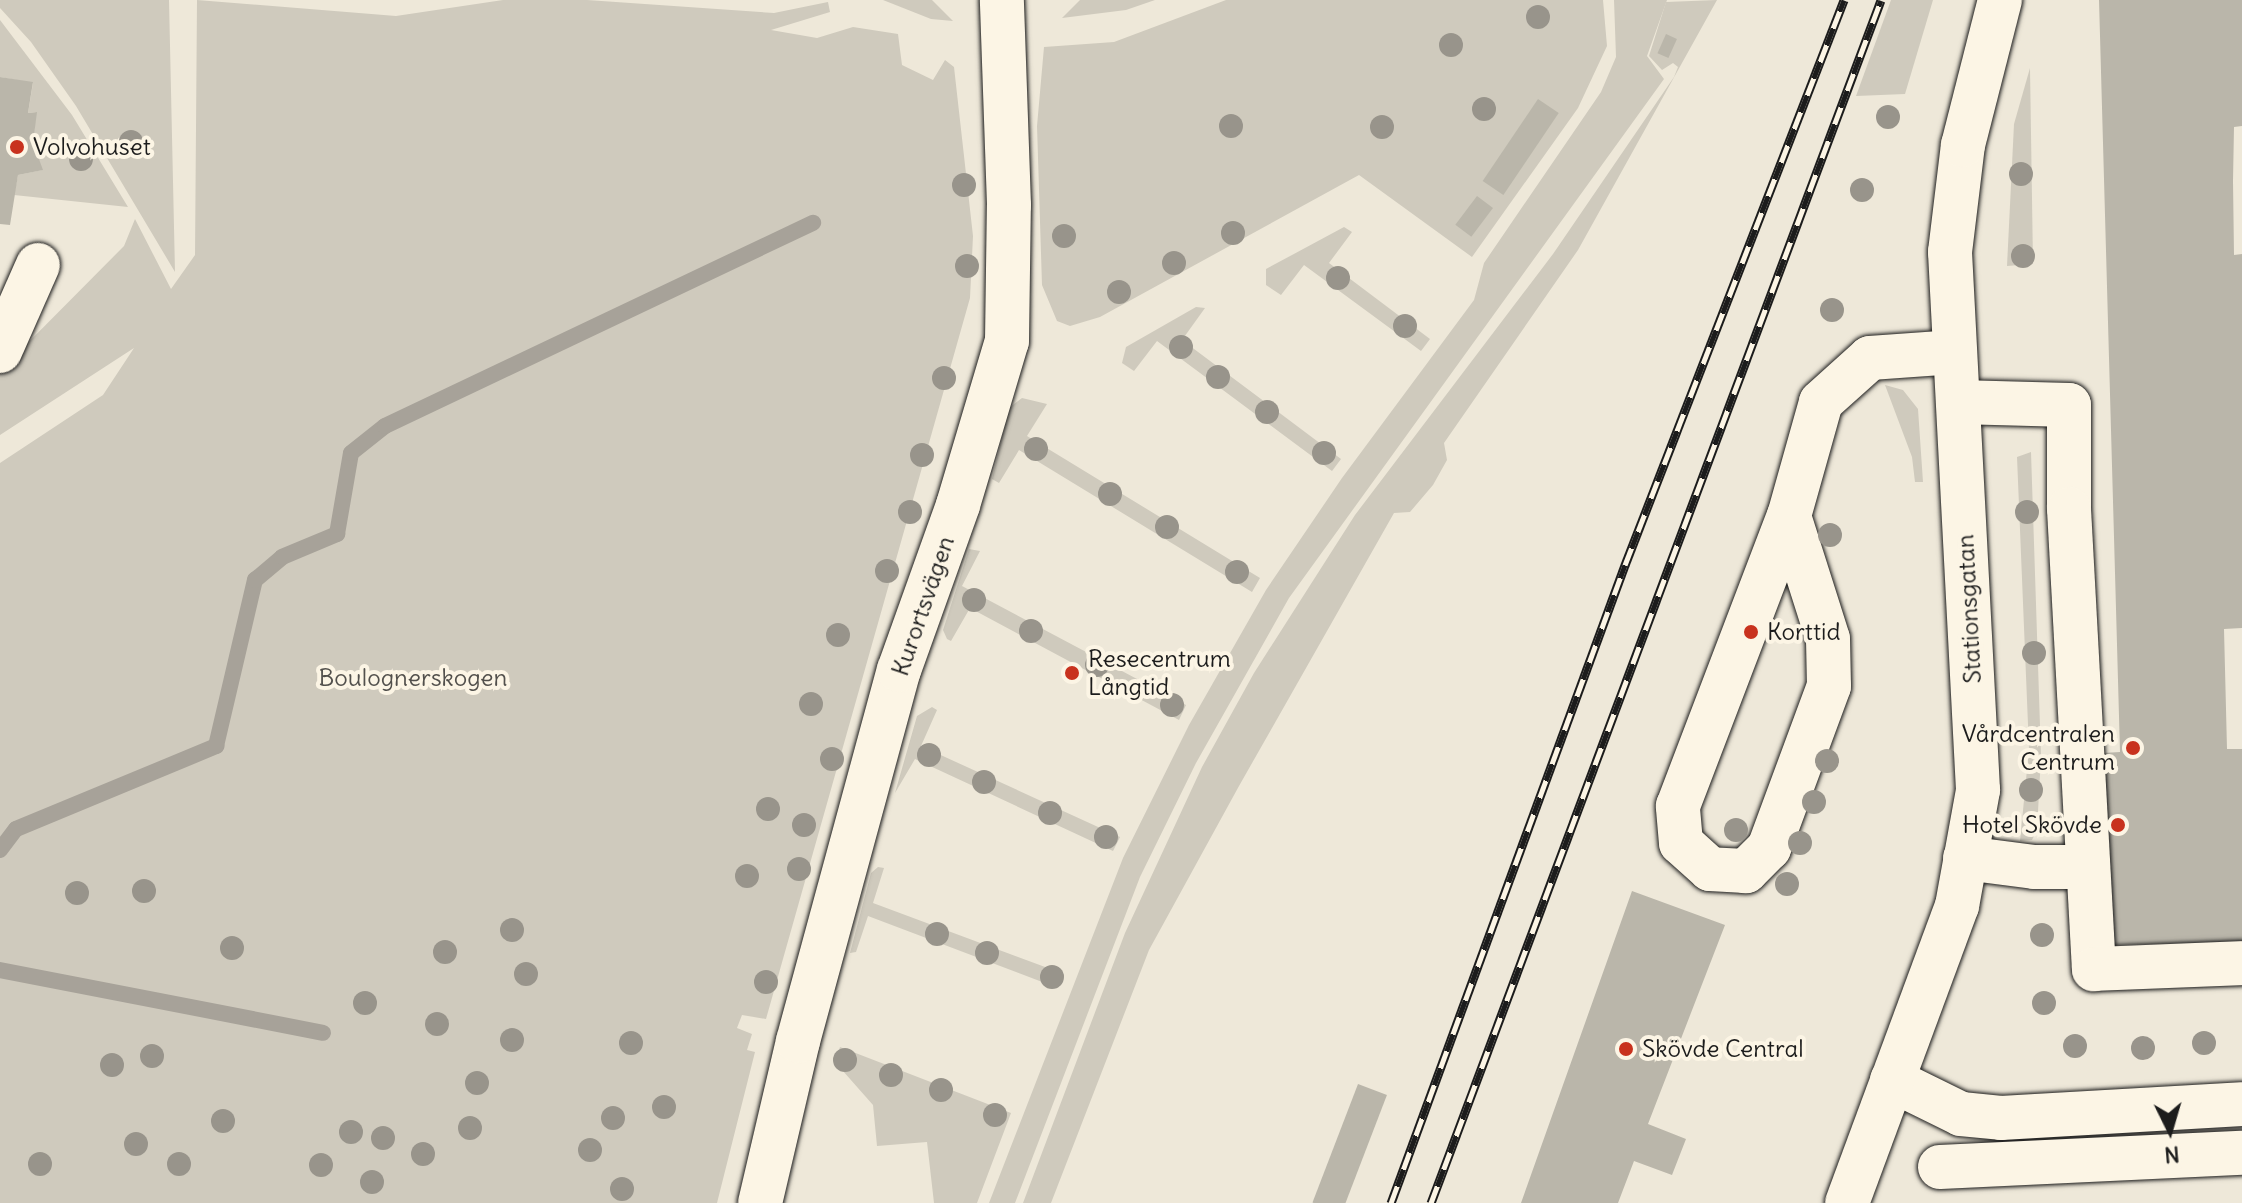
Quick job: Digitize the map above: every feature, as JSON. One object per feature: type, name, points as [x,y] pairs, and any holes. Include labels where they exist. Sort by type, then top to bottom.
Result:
[{"type":"street","name":"Kurortsvägen","points":[[760,1203],[798,1041],[899,670],[958,505],[1007,341],[1009,205],[1002,0]]},
{"type":"street","name":"Stationsgatan","points":[[1847,1203],[1957,906],[1978,790],[1950,252],[1980,68],[2000,0]]},
{"type":"street","points":[[0,351],[38,265]]},
{"type":"street","points":[[1789,516],[1828,639],[1829,686],[1769,848],[1746,871],[1710,869],[1681,843],[1678,806],[1789,516],[1821,402],[1842,379],[1870,358],[1955,352]]},
{"type":"street","points":[[1958,402],[2069,405],[2069,509],[2094,969],[2242,963]]},
{"type":"street","points":[[1965,858],[2034,867],[2088,867]]},
{"type":"street","points":[[1892,1080],[1961,1114],[2001,1118],[2242,1104]]},
{"type":"street","points":[[1940,1167],[2004,1175],[2150,1167],[2242,1153]]},
{"type":"green space","points":[[0,0],[169,0],[175,272],[76,106],[31,42],[0,8]]},
{"type":"green space","name":"Boulognerskogen","points":[[197,0],[396,16],[503,0],[587,0],[774,13],[828,2],[830,12],[771,30],[817,38],[853,27],[898,34],[902,65],[933,80],[945,60],[954,67],[973,236],[970,298],[766,1019],[742,1015],[737,1028],[752,1034],[747,1050],[755,1052],[717,1203],[0,1203],[0,463],[103,395],[134,348],[0,435],[0,371],[124,246],[135,219],[171,289],[195,255]]},
{"type":"green space","points":[[883,0],[932,0],[953,21],[931,19]]},
{"type":"green space","points":[[1080,0],[1155,0],[1126,10],[1062,18]]},
{"type":"green space","points":[[1226,0],[1603,0],[1607,46],[1578,108],[1472,257],[1359,175],[1100,317],[1070,326],[1057,321],[1042,285],[1037,126],[1044,47],[1114,42]]},
{"type":"green space","points":[[1614,0],[1667,0],[1647,56],[1664,79],[1289,598],[1196,763],[1140,877],[1015,1203],[989,1203],[1123,858],[1189,725],[1266,590],[1342,478],[1474,300],[1484,263],[1601,92],[1616,57]]},
{"type":"green space","points":[[1717,0],[1578,250],[1444,443],[1447,460],[1433,485],[1410,512],[1394,513],[1239,786],[1149,950],[1051,1203],[1023,1203],[1125,933],[1202,767],[1254,673],[1355,515],[1553,254],[1674,77],[1678,67],[1673,63],[1662,70],[1649,56],[1666,2]]},
{"type":"green space","points":[[1891,0],[1933,0],[1905,94],[1856,96]]},
{"type":"green space","points":[[0,20],[72,115],[128,207],[14,195],[18,175],[42,170],[33,143],[36,112],[28,113],[33,83],[0,77]]},
{"type":"green space","points":[[2030,68],[2033,264],[2007,266],[2014,124]]},
{"type":"green space","points":[[1344,227],[1352,232],[1329,263],[1430,339],[1421,351],[1304,265],[1281,295],[1266,285],[1266,269]]},
{"type":"green space","points":[[1196,307],[1205,308],[1182,340],[1341,459],[1332,471],[1157,341],[1134,371],[1122,363],[1126,347]]},
{"type":"green space","points":[[1885,385],[1903,390],[1918,409],[1923,482],[1915,482],[1912,457]]},
{"type":"green space","points":[[1022,398],[1047,404],[1027,436],[1260,578],[1252,592],[1019,450],[999,483],[992,479],[1009,408]]},
{"type":"green space","points":[[2031,452],[2041,756],[2037,830],[2032,840],[2020,841],[2029,749],[2017,457]]},
{"type":"green space","points":[[969,549],[980,551],[962,586],[1186,705],[1179,720],[970,608],[951,641],[947,639],[943,630]]},
{"type":"green space","points":[[932,707],[937,710],[921,746],[1120,837],[1113,851],[915,759],[895,793],[917,716]]},
{"type":"green space","points":[[878,867],[884,868],[873,903],[1064,974],[1058,988],[868,916],[856,952],[850,953],[871,873]]},
{"type":"green space","points":[[840,1047],[1011,1113],[977,1203],[934,1203],[927,1142],[877,1146],[873,1105],[835,1062]]},
{"type":"building","points":[[2099,0],[2242,0],[2242,126],[2234,127],[2233,181],[2234,255],[2242,254],[2242,628],[2224,629],[2227,749],[2242,749],[2242,942],[2108,945],[2103,753],[2120,752]]},
{"type":"building","points":[[1666,34],[1677,39],[1668,58],[1657,53]]},
{"type":"building","name":"Volvohuset","points":[[0,77],[33,82],[28,113],[37,112],[33,143],[43,170],[18,175],[10,225],[0,224]]},
{"type":"building","points":[[1538,99],[1559,113],[1503,195],[1483,181]]},
{"type":"building","points":[[1477,196],[1493,208],[1471,237],[1455,225]]},
{"type":"building","name":"Skövde Central","points":[[1632,891],[1725,925],[1648,1124],[1686,1139],[1672,1175],[1634,1161],[1618,1203],[1521,1203]]},
{"type":"building","points":[[1358,1084],[1387,1095],[1346,1203],[1312,1203]]},
{"type":"waterway","points":[[0,850],[16,829],[216,746],[255,580],[282,557],[337,534],[351,453],[385,426],[813,223]]},
{"type":"waterway","points":[[0,970],[323,1033]]},
{"type":"railway","points":[[1391,1203],[1625,565],[1844,0]]},
{"type":"railway","points":[[1431,1203],[1881,0]]},
{"type":"place","name":"Volvohuset","points":[[17,147]]},
{"type":"place","name":"Korttid","points":[[1751,632]]},
{"type":"place","name":"Resecentrum Långtid","points":[[1072,673]]},
{"type":"place","name":"Vårdcentralen Centrum","points":[[2133,748]]},
{"type":"place","name":"Hotel Skövde","points":[[2118,825]]},
{"type":"place","name":"Skövde Central","points":[[1626,1049]]}]
